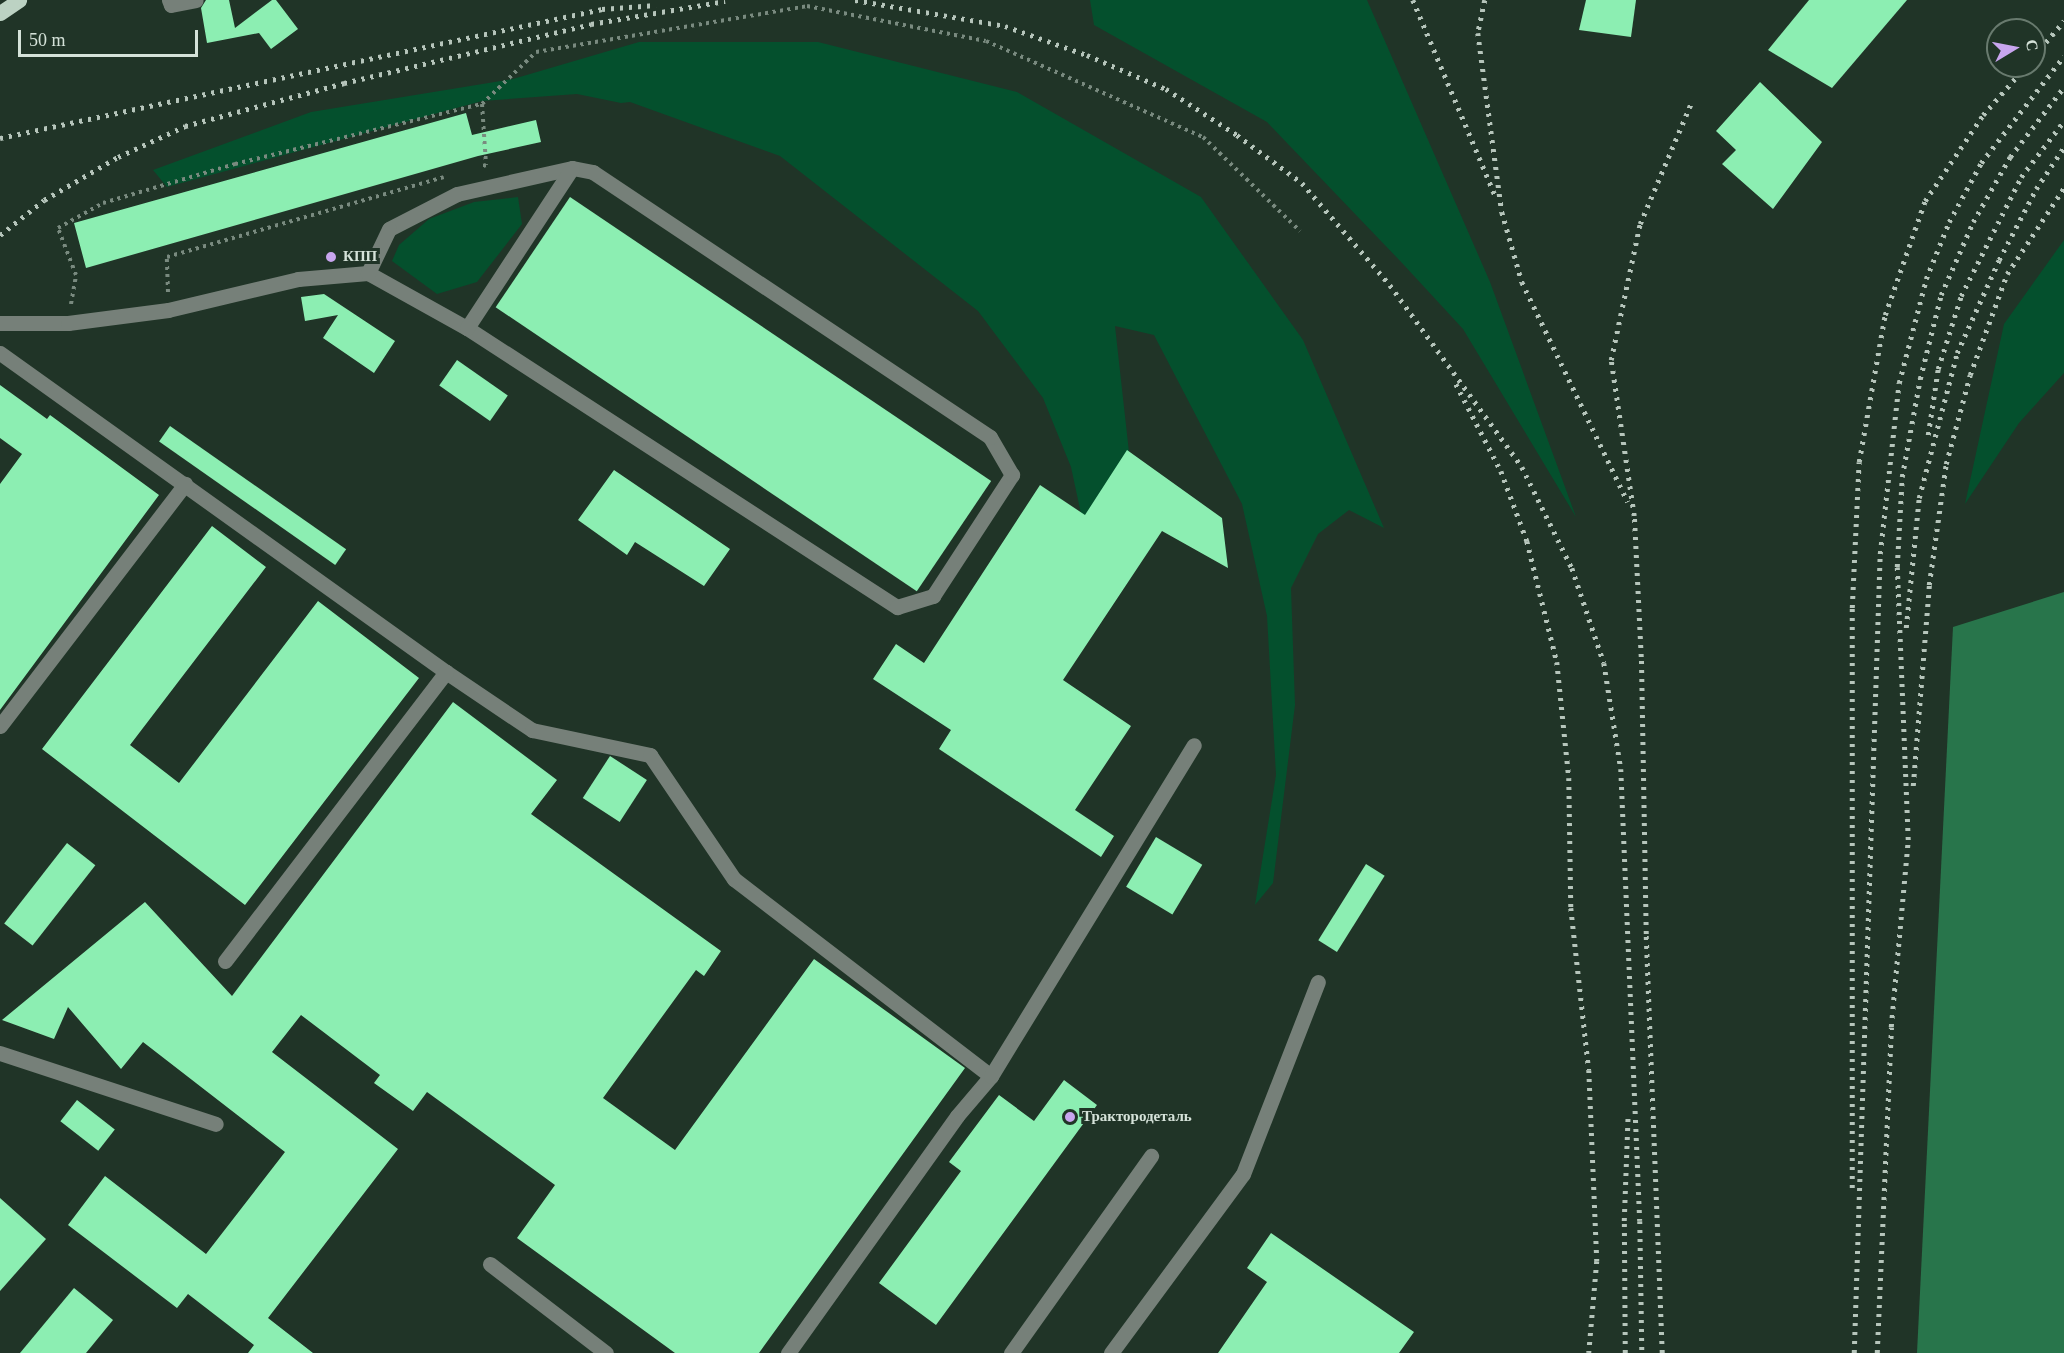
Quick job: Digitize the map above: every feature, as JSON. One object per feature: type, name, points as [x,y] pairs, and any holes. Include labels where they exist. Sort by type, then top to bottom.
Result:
[{"type":"main road","points":[[0,13],[19,0]]},
{"type":"street","points":[[169,0],[171,5],[196,0]]},
{"type":"street","points":[[0,323],[68,323],[168,310],[298,279],[368,273],[467,328],[897,607],[933,596],[1012,475],[990,437],[593,172],[572,168],[457,194],[389,229],[368,273]]},
{"type":"street","points":[[467,328],[572,168]]},
{"type":"street","points":[[0,353],[446,672],[532,730],[650,755],[734,879],[991,1076]]},
{"type":"street","points":[[0,726],[185,484]]},
{"type":"street","points":[[225,961],[446,672]]},
{"type":"street","points":[[788,1353],[957,1116],[991,1076],[1194,745]]},
{"type":"street","points":[[1111,1353],[1243,1174],[1318,982]]},
{"type":"street","points":[[0,1053],[216,1124]]},
{"type":"street","points":[[1011,1353],[1151,1156]]},
{"type":"street","points":[[490,1264],[606,1353]]},
{"type":"path","points":[[68,323],[76,275],[58,228],[102,203],[235,164],[482,104],[536,52],[807,6],[986,40],[1203,137],[1300,231]]},
{"type":"path","points":[[474,168],[486,165],[482,104]]},
{"type":"path","points":[[168,310],[167,257],[452,175]]},
{"type":"green space","points":[[1090,0],[1367,0],[1490,282],[1576,517],[1463,329],[1403,264],[1267,122],[1094,25]]},
{"type":"green space","points":[[639,42],[818,42],[1017,92],[1201,197],[1303,340],[1384,528],[1349,510],[1318,534],[1291,588],[1295,705],[1273,883],[1255,905],[1276,775],[1267,616],[1242,504],[1154,335],[1115,326],[1130,461],[1083,523],[1071,467],[1043,398],[978,311],[780,156],[630,102],[621,103],[577,94],[482,101],[167,187],[153,170],[311,112],[513,79]]},
{"type":"green space","points":[[518,197],[522,224],[477,282],[437,294],[392,261],[399,245],[429,219],[474,202]]},
{"type":"green space","points":[[2064,240],[2064,373],[2019,423],[1965,504],[2004,324]]},
{"type":"green space","points":[[2064,592],[2064,1353],[1917,1353],[1953,627]]},
{"type":"building","points":[[206,0],[229,0],[235,28],[272,0],[276,0],[298,29],[271,49],[259,33],[207,43],[201,8]]},
{"type":"building","points":[[1586,0],[1636,0],[1631,37],[1579,30]]},
{"type":"building","points":[[1809,0],[1907,0],[1832,88],[1768,50]]},
{"type":"building","points":[[1760,82],[1822,142],[1773,209],[1722,164],[1736,150],[1716,131]]},
{"type":"building","points":[[466,113],[472,135],[536,120],[541,142],[478,156],[86,268],[74,223]]},
{"type":"building","points":[[570,197],[991,481],[917,591],[496,307]]},
{"type":"building","points":[[324,294],[395,341],[374,373],[323,338],[338,315],[305,321],[301,297]]},
{"type":"building","points":[[457,360],[508,396],[490,421],[439,385]]},
{"type":"building","points":[[0,385],[47,419],[50,415],[159,495],[0,710],[0,484],[22,454],[0,438]]},
{"type":"building","points":[[170,426],[346,549],[335,565],[159,442]]},
{"type":"building","points":[[1127,450],[1222,518],[1228,568],[1162,531],[1063,680],[1131,726],[1075,810],[1114,836],[1101,857],[939,749],[951,730],[873,679],[896,644],[924,663],[1040,485],[1085,515]]},
{"type":"building","points":[[614,470],[730,549],[704,586],[635,542],[627,555],[578,520]]},
{"type":"building","points":[[212,526],[266,567],[130,745],[179,783],[318,601],[419,678],[245,905],[42,749]]},
{"type":"building","points":[[453,702],[557,780],[531,814],[721,951],[704,976],[696,970],[603,1098],[675,1150],[814,959],[965,1068],[759,1353],[675,1353],[517,1238],[555,1185],[427,1092],[413,1111],[374,1083],[380,1075],[301,1015],[272,1052],[398,1149],[268,1318],[313,1353],[248,1353],[254,1345],[188,1294],[177,1308],[68,1225],[105,1176],[206,1254],[285,1152],[143,1042],[121,1069],[68,1007],[54,1039],[2,1020],[145,902],[232,996]]},
{"type":"building","points":[[610,756],[647,780],[620,822],[583,798]]},
{"type":"building","points":[[1156,837],[1202,865],[1172,915],[1126,887]]},
{"type":"building","points":[[67,843],[95,865],[33,946],[4,923]]},
{"type":"building","points":[[1366,864],[1385,876],[1337,952],[1318,940]]},
{"type":"building","points":[[1064,1080],[1097,1105],[936,1325],[879,1283],[961,1171],[949,1162],[999,1095],[1034,1121]]},
{"type":"building","points":[[77,1100],[115,1130],[98,1151],[60,1121]]},
{"type":"building","points":[[0,1198],[46,1239],[0,1291]]},
{"type":"building","points":[[1271,1233],[1414,1332],[1399,1353],[1218,1353],[1267,1282],[1247,1268]]},
{"type":"building","points":[[74,1288],[113,1320],[86,1353],[20,1353]]},
{"type":"railway","points":[[855,0],[1005,26],[1087,55],[1166,89],[1237,135],[1302,183],[1390,285],[1522,467],[1572,568],[1604,663],[1621,769],[1640,1221],[1642,1353]]},
{"type":"railway","points":[[1413,0],[1495,195]]},
{"type":"railway","points":[[1485,0],[1478,33],[1502,212],[1522,282],[1628,502]]},
{"type":"railway","points":[[0,235],[44,200],[118,157],[185,126],[344,83],[591,24],[725,1]]},
{"type":"railway","points":[[0,138],[602,9],[656,5]]},
{"type":"railway","points":[[2046,42],[2064,21]]},
{"type":"railway","points":[[1854,1353],[1880,554],[1899,383],[1926,279],[1949,222],[1981,163],[2064,56]]},
{"type":"railway","points":[[1852,1188],[1852,608],[1859,462],[1885,315],[1925,201],[1983,115],[2015,78]]},
{"type":"railway","points":[[1877,1353],[1891,1027],[1908,840],[1897,567],[1902,477],[1920,379],[1941,295],[1973,222],[2010,157],[2064,87]]},
{"type":"railway","points":[[1662,1353],[1646,934],[1641,657],[1634,516],[1611,360],[1640,224],[1691,103]]},
{"type":"railway","points":[[1928,435],[1938,369],[1961,296],[2021,177],[2064,121]]},
{"type":"railway","points":[[1906,628],[1919,498],[1957,353],[1999,260],[2036,189],[2064,147]]},
{"type":"railway","points":[[1913,786],[1929,585],[1946,464],[1970,375],[2007,274],[2064,188]]},
{"type":"railway","points":[[1456,384],[1501,471],[1527,541],[1557,662],[1569,778],[1571,908],[1589,1070],[1597,1261],[1589,1353]]},
{"type":"railway","points":[[1625,1353],[1624,1221],[1628,1113]]},
{"type":"place","name":"КПП","points":[[331,257]]},
{"type":"place","name":"Трактородеталь","points":[[1070,1117]]}]
